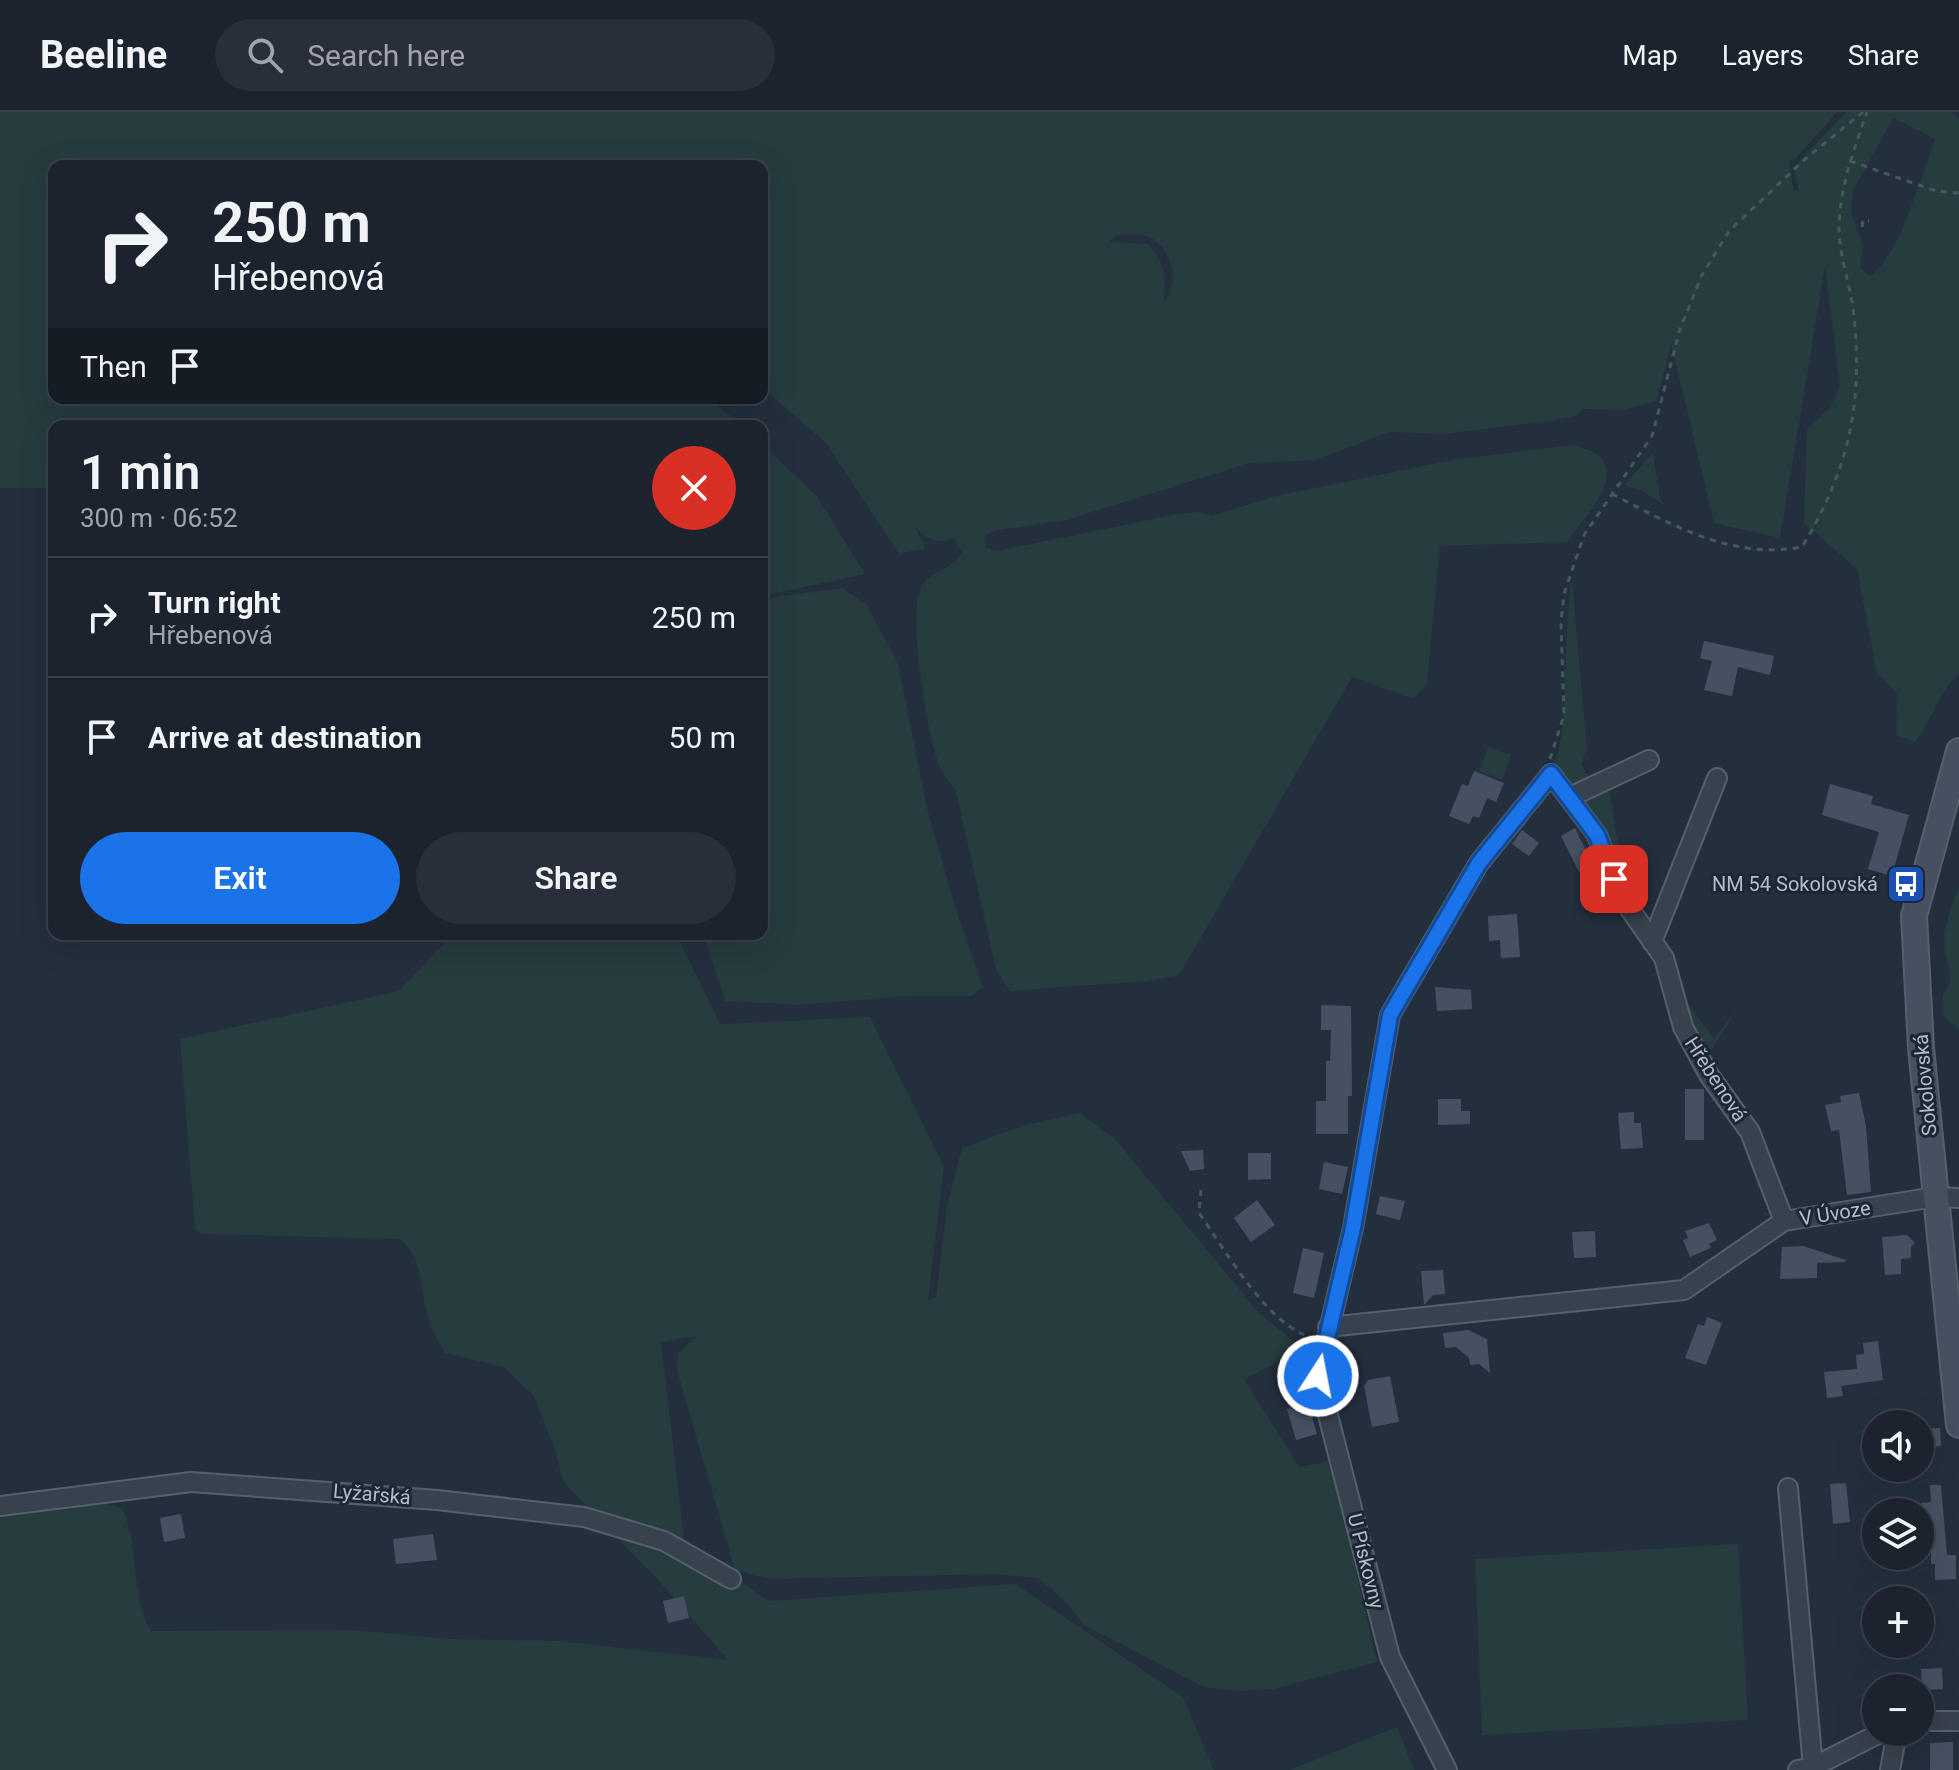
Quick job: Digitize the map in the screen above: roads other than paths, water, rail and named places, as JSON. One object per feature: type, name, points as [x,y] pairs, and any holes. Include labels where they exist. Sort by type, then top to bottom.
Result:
[{"type":"street","name":"Sokolovská","points":[[1959,751],[1914,916],[1915,969],[1947,1197],[1959,1425]]},
{"type":"street","points":[[1570,797],[1649,760]]},
{"type":"street","name":"Hřebenová","points":[[1551,774],[1597,835],[1620,895],[1664,958],[1683,1027],[1709,1075],[1750,1132],[1784,1221]]},
{"type":"street","name":"U Pískovny","points":[[1447,1770],[1390,1657],[1318,1376],[1353,1228],[1390,1015],[1479,863],[1551,774]]},
{"type":"street","points":[[1652,942],[1717,778]]},
{"type":"street","name":"V Úvoze","points":[[1326,1335],[1684,1290],[1784,1221],[1947,1197]]},
{"type":"street","name":"Lyžařská","points":[[0,1506],[191,1482],[437,1500],[584,1517],[664,1541],[731,1579]]},
{"type":"street","points":[[1788,1488],[1805,1769],[1862,1742]]},
{"type":"street","points":[[1934,1721],[1959,1721]]},
{"type":"street","points":[[1890,1770],[1894,1746]]},
{"type":"place","name":"NM 54 Sokolovská","points":[[1906,884]]}]
